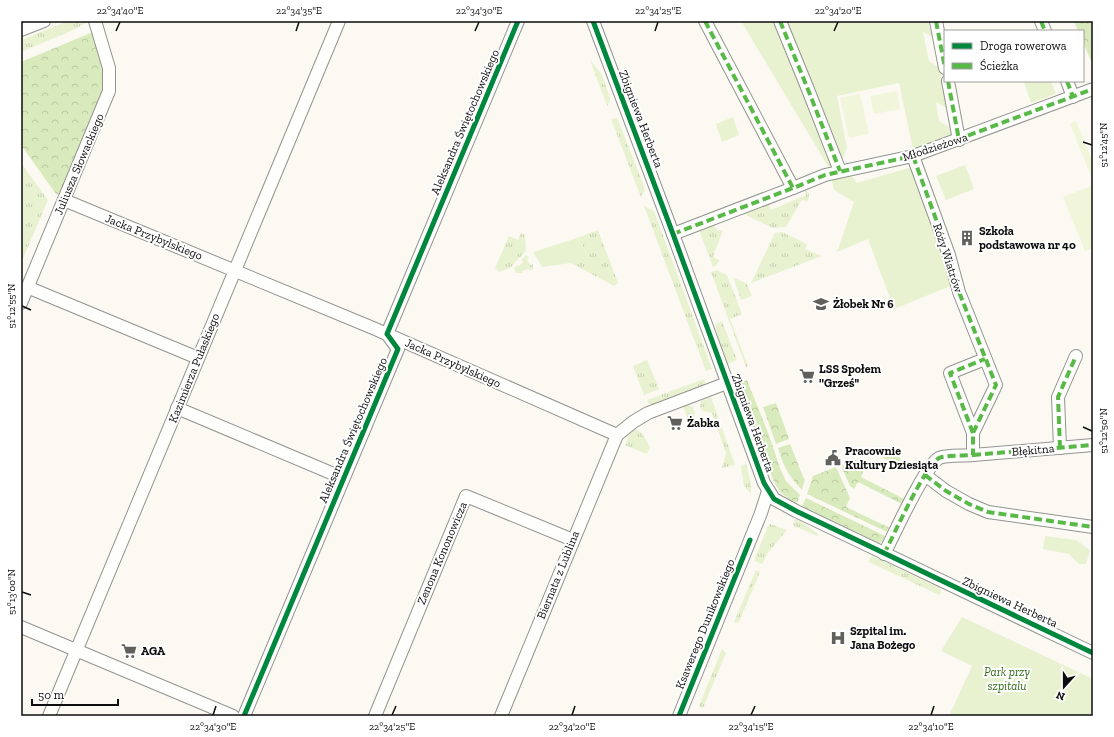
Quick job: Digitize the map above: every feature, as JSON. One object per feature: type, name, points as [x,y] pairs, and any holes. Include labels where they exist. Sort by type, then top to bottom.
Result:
[{"type":"street","points":[[21,30],[44,21]]},
{"type":"street","name":"Juliusza Słowackiego","points":[[21,303],[109,90],[109,68],[95,21]]},
{"type":"street","name":"Kazimierza Pułaskiego","points":[[49,716],[339,21]]},
{"type":"street","name":"Aleksandra Świętochowskiego","points":[[244,716],[398,349],[387,334],[518,21]]},
{"type":"street","name":"Zbigniewa Herberta","points":[[593,21],[768,491],[780,503],[1093,653]]},
{"type":"street","points":[[705,21],[793,188]]},
{"type":"street","points":[[780,21],[840,171]]},
{"type":"street","points":[[936,21],[944,63]]},
{"type":"street","points":[[948,82],[959,140]]},
{"type":"street","points":[[1067,82],[1073,97]]},
{"type":"street","name":"Młodzieżowa","points":[[673,234],[825,175],[913,156],[1093,89]]},
{"type":"street","name":"Róży Wiatrów","points":[[913,156],[949,255],[958,288],[996,385],[973,433]]},
{"type":"street","name":"Jacka Przybylskiego","points":[[64,200],[387,334],[618,435]]},
{"type":"street","points":[[28,287],[198,358]]},
{"type":"street","points":[[1060,448],[1058,397],[1076,356]]},
{"type":"street","name":"Róży Wiatrów","points":[[973,455],[973,433],[950,373],[986,359]]},
{"type":"street","points":[[618,435],[633,422],[648,413],[727,383]]},
{"type":"street","points":[[177,408],[343,478]]},
{"type":"street","name":"Biernata z Lublina","points":[[501,716],[618,435]]},
{"type":"street","name":"Błękitna","points":[[973,455],[1093,445]]},
{"type":"street","points":[[884,554],[932,464],[940,458],[973,455]]},
{"type":"street","points":[[925,475],[946,491],[969,504],[988,512],[1093,527]]},
{"type":"street","name":"Ksawerego Dunikowskiego","points":[[679,716],[758,520],[768,491]]},
{"type":"street","name":"Zenona Kononowicza","points":[[375,716],[466,496],[573,540]]},
{"type":"street","points":[[21,627],[233,716]]},
{"type":"green space","points":[[68,21],[88,22],[71,31],[21,52],[21,40]]},
{"type":"green space","points":[[741,21],[931,21],[934,38],[923,32],[929,61],[940,68],[947,108],[936,102],[939,121],[951,128],[953,138],[913,149],[899,83],[837,96],[847,148],[841,162],[857,183],[912,167],[953,285],[894,309],[868,239],[837,252],[854,202],[834,190],[829,168]]},
{"type":"green space","points":[[1074,21],[1093,21],[1093,66],[1084,44],[1084,30],[1078,30]]},
{"type":"green space","points":[[93,32],[103,71],[103,91],[62,195],[56,194],[21,145],[21,62]]},
{"type":"green space","points":[[590,60],[602,75],[610,98],[607,106]]},
{"type":"green space","points":[[1024,82],[1051,82],[1056,94],[1031,103]]},
{"type":"green space","points":[[897,91],[900,109],[874,114],[870,96]]},
{"type":"green space","points":[[860,94],[869,134],[849,138],[840,98]]},
{"type":"green space","points":[[733,117],[739,135],[722,142],[716,124]]},
{"type":"green space","points":[[615,118],[618,120],[645,189],[641,197],[611,119]]},
{"type":"green space","points":[[1076,121],[1093,163],[1093,181],[1070,124]]},
{"type":"green space","points":[[21,163],[48,200],[21,263]]},
{"type":"green space","points":[[965,165],[974,189],[946,200],[936,176]]},
{"type":"green space","points":[[1093,185],[1093,248],[1085,251],[1063,197]]},
{"type":"green space","points":[[803,187],[807,190],[809,198],[807,202],[804,200],[801,201],[786,227],[773,228],[744,214],[744,211],[767,201],[771,210],[806,195]]},
{"type":"green space","points":[[644,206],[654,211],[712,369],[706,371]]},
{"type":"green space","points":[[712,222],[718,231],[723,230],[713,257],[719,260],[717,265],[713,267],[698,227]]},
{"type":"green space","points":[[598,230],[618,283],[614,286],[571,263],[587,257],[581,241],[577,238]]},
{"type":"green space","points":[[782,232],[807,244],[805,249],[822,256],[751,283],[775,233]]},
{"type":"green space","points":[[521,233],[525,235],[526,251],[510,268],[499,272],[495,268],[509,236],[518,240]]},
{"type":"green space","points":[[577,238],[581,241],[587,257],[571,263],[542,267],[533,252]]},
{"type":"green space","points":[[526,255],[529,258],[527,259],[530,265],[533,264],[533,269],[530,271],[529,269],[522,271],[523,273],[516,273],[514,268],[523,262],[521,260]]},
{"type":"green space","points":[[717,270],[727,275],[742,314],[730,319],[748,366],[746,367],[711,272]]},
{"type":"green space","points":[[733,277],[747,284],[752,296],[741,300]]},
{"type":"green space","points":[[722,321],[737,360],[728,364],[715,324]]},
{"type":"green space","points":[[647,360],[659,389],[644,395],[633,366]]},
{"type":"green space","points":[[704,379],[706,385],[656,404],[649,404],[647,400]]},
{"type":"green space","points":[[747,380],[769,435],[781,471],[786,481],[800,495],[797,503],[783,494],[774,482],[739,388],[741,383]]},
{"type":"green space","points":[[711,397],[735,465],[722,468],[726,453],[712,413],[703,411],[700,408],[701,401]]},
{"type":"green space","points":[[776,403],[789,439],[776,444],[763,407]]},
{"type":"green space","points":[[688,405],[693,407],[695,414],[693,419],[689,421],[683,406]]},
{"type":"green space","points":[[632,429],[639,431],[645,438],[650,447],[647,454],[625,445]]},
{"type":"green space","points":[[790,444],[805,479],[802,490],[787,470],[778,448]]},
{"type":"green space","points":[[890,448],[896,452],[903,467],[872,453]]},
{"type":"green space","points":[[856,460],[863,472],[861,477],[904,499],[902,504],[858,482],[854,489],[850,486],[841,466]]},
{"type":"green space","points":[[746,464],[751,484],[751,494],[744,486],[741,466]]},
{"type":"green space","points":[[836,467],[850,498],[846,507],[890,528],[887,532],[807,494],[813,476]]},
{"type":"green space","points":[[806,498],[885,536],[883,541],[879,543],[802,506]]},
{"type":"green space","points":[[796,518],[818,534],[817,536],[794,526],[793,524]]},
{"type":"green space","points":[[770,524],[787,530],[768,553],[762,564],[755,561],[755,557],[767,527]]},
{"type":"green space","points":[[1045,536],[1076,540],[1090,550],[1086,564],[1079,564],[1069,554],[1043,549]]},
{"type":"green space","points":[[872,556],[940,588],[941,592],[939,595],[869,562]]},
{"type":"green space","points":[[756,570],[760,572],[739,622],[734,622]]},
{"type":"green space","name":"Park przy szpitalu","points":[[962,617],[1093,679],[1093,716],[949,716],[972,666],[941,651]]},
{"type":"green space","points":[[722,649],[726,653],[703,708],[699,706]]},
{"type":"marked path","points":[[705,21],[793,188],[825,175],[913,156],[1093,89]]},
{"type":"marked path","points":[[780,21],[840,171]]},
{"type":"marked path","points":[[936,21],[944,63]]},
{"type":"marked path","points":[[1041,21],[1045,30]]},
{"type":"marked path","points":[[948,82],[959,140]]},
{"type":"marked path","points":[[1067,82],[1073,97]]},
{"type":"marked path","points":[[884,554],[925,474],[933,464],[942,457],[973,455],[973,433],[996,385],[959,292],[949,255],[913,156]]},
{"type":"marked path","points":[[673,234],[793,188]]},
{"type":"marked path","points":[[1060,448],[1058,397],[1076,356]]},
{"type":"marked path","points":[[973,433],[950,373],[985,359]]},
{"type":"marked path","points":[[973,455],[1093,445]]},
{"type":"marked path","points":[[925,475],[946,491],[969,504],[988,512],[1093,527]]},
{"type":"cycle path","points":[[244,716],[398,349],[387,334],[518,21]]},
{"type":"cycle path","points":[[593,21],[764,483],[774,499],[796,511],[1093,653]]},
{"type":"cycle path","points":[[679,716],[750,540]]},
{"type":"place","name":"Szkoła podstawowa nr 40","points":[[967,238]]},
{"type":"place","name":"Żłobek Nr 6","points":[[821,304]]},
{"type":"place","name":"LSS Społem ''Grześ\"","points":[[807,376]]},
{"type":"place","name":"Żabka","points":[[675,423]]},
{"type":"place","name":"Pracownie Kultury Dziesiąta","points":[[833,458]]},
{"type":"place","name":"Szpital im. Jana Bożego","points":[[838,638]]},
{"type":"place","name":"AGA","points":[[129,651]]}]
